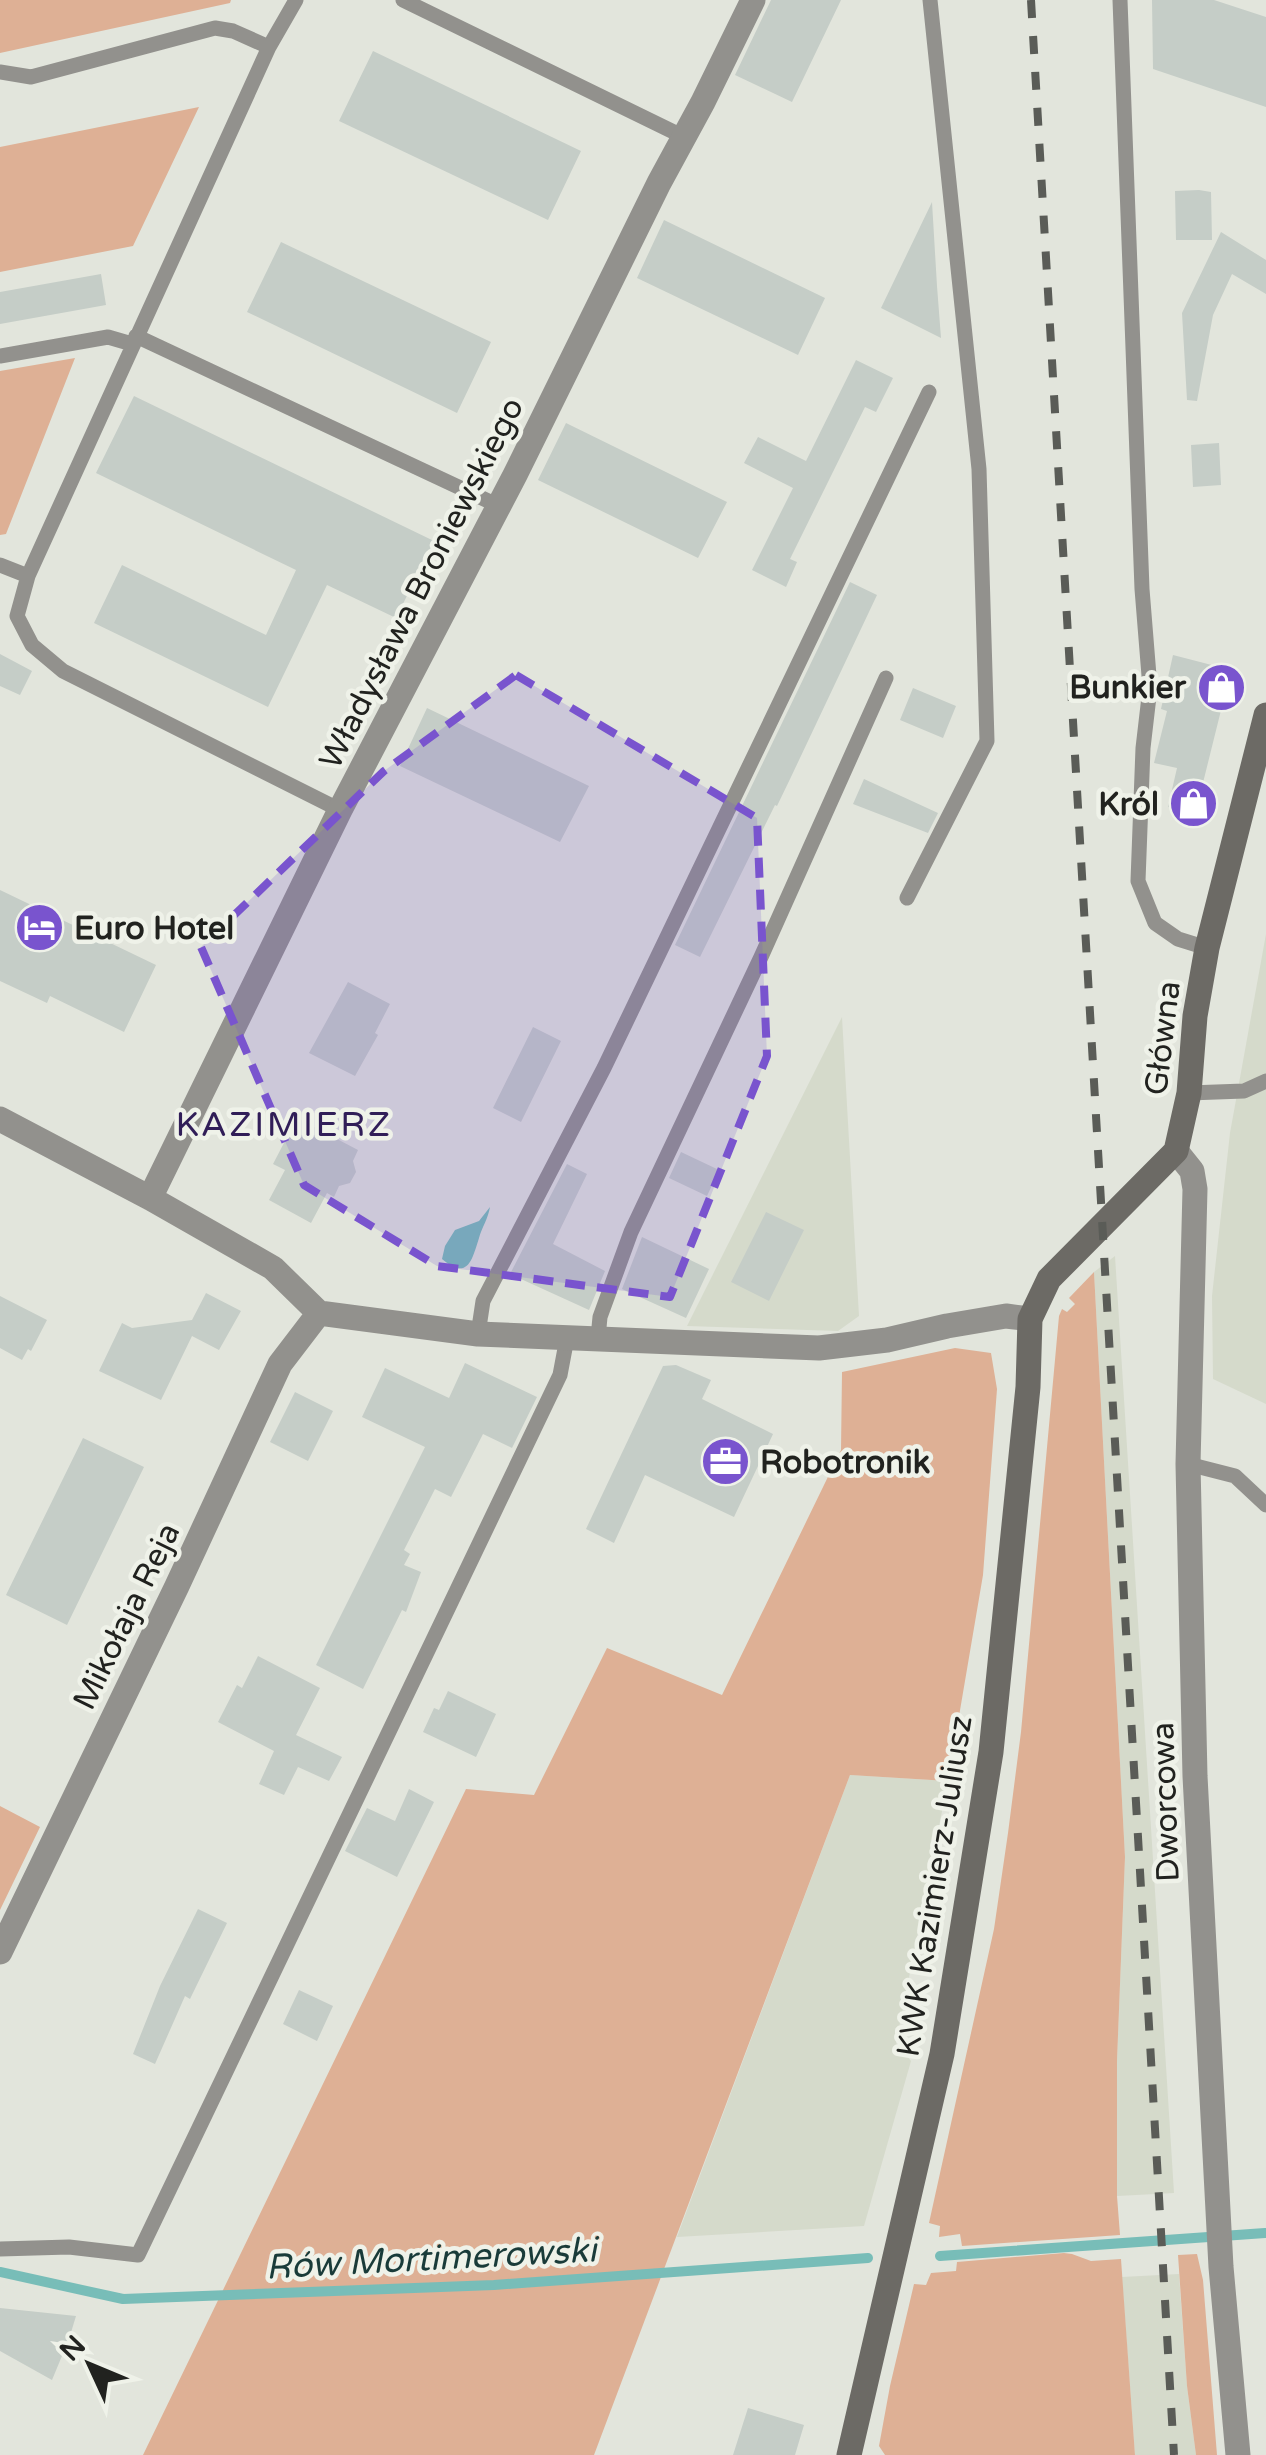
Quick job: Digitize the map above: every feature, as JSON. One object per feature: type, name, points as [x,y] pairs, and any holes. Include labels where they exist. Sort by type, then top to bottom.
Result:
[{"type":"street","name":"Władysława Broniewskiego","points":[[150,1198],[340,810],[499,506],[753,0]]},
{"type":"street","name":"Główna","points":[[1176,1151],[1189,1093],[1194,1016],[1207,948],[1266,715]]},
{"type":"street","points":[[0,1119],[273,1268],[319,1313],[478,1334],[819,1348],[887,1340],[1006,1316],[1030,1319],[1049,1279],[1176,1151]]},
{"type":"street","name":"Dworcowa","points":[[1176,1151],[1192,1171],[1195,1189],[1188,1464],[1195,1776],[1221,2267],[1238,2455]]},
{"type":"street","name":"Mikołaja Reja","points":[[0,1952],[280,1364],[319,1313]]},
{"type":"street","name":"KWK Kazimierz-Juliusz","points":[[850,2455],[942,2054],[985,1790],[1028,1387],[1030,1319]]},
{"type":"lane","points":[[296,0],[269,47],[134,340],[28,576],[17,616],[32,645],[62,671],[340,810]]},
{"type":"lane","points":[[403,0],[684,137]]},
{"type":"lane","points":[[907,898],[987,740],[979,469],[930,0]]},
{"type":"lane","points":[[1120,0],[1142,589],[1150,688],[1143,748],[1138,881],[1155,923],[1178,939],[1207,948]]},
{"type":"lane","points":[[0,72],[31,78],[215,28],[233,31],[269,47]]},
{"type":"lane","points":[[0,356],[108,337],[134,340],[499,506]]},
{"type":"lane","points":[[478,1334],[483,1301],[612,1050],[929,392]]},
{"type":"lane","points":[[0,565],[28,576]]},
{"type":"lane","points":[[598,1338],[600,1317],[631,1232],[761,957],[886,678]]},
{"type":"lane","points":[[1189,1093],[1244,1091],[1266,1081]]},
{"type":"lane","points":[[0,2249],[69,2247],[138,2255],[560,1376],[567,1338]]},
{"type":"lane","points":[[1188,1464],[1234,1476],[1266,1505]]},
{"type":"highlighted area","points":[[516,675],[757,818],[767,1056],[670,1297],[437,1266],[304,1185],[201,947],[384,771]]},
{"type":"shaded area","points":[[0,0],[231,0],[0,53]]},
{"type":"shaded area","points":[[199,107],[133,246],[0,272],[0,147]]},
{"type":"shaded area","points":[[75,358],[6,534],[0,535],[0,371]]},
{"type":"shaded area","points":[[1266,934],[1266,1404],[1213,1379],[1212,1296],[1230,1133]]},
{"type":"shaded area","points":[[842,1017],[859,1316],[838,1331],[687,1326]]},
{"type":"shaded area","points":[[1115,1256],[1174,2193],[1117,2196],[1117,2061],[1125,1857],[1094,1272]]},
{"type":"shaded area","points":[[1094,1272],[1125,1857],[1117,2061],[1120,2235],[962,2246],[960,2234],[939,2237],[940,2226],[929,2223],[994,1929],[1008,1833],[1021,1732],[1059,1316],[1062,1309],[1067,1312],[1075,1304],[1069,1298]]},
{"type":"shaded area","points":[[955,1348],[991,1353],[997,1389],[983,1575],[948,1781],[850,1775],[594,2455],[143,2455],[466,1789],[534,1795],[607,1648],[722,1695],[841,1450],[842,1372]]},
{"type":"shaded area","points":[[850,1775],[948,1781],[896,2043],[911,2061],[864,2226],[677,2237]]},
{"type":"shaded area","points":[[0,1806],[40,1827],[0,1910]]},
{"type":"shaded area","points":[[1064,2253],[1091,2261],[1121,2259],[1135,2455],[885,2455],[879,2446],[914,2284],[926,2285],[931,2273],[956,2271],[957,2262]]},
{"type":"shaded area","points":[[1197,2254],[1203,2280],[1217,2455],[1196,2455],[1187,2386],[1178,2255]]},
{"type":"shaded area","points":[[1179,2274],[1196,2455],[1135,2455],[1122,2277]]},
{"type":"water","points":[[490,1207],[468,1265],[458,1268],[442,1259],[455,1230],[479,1221]]},
{"type":"building","points":[[771,0],[841,0],[792,102],[735,75]]},
{"type":"building","points":[[1152,0],[1214,0],[1266,17],[1266,107],[1153,69]]},
{"type":"building","points":[[373,51],[581,151],[548,220],[339,121]]},
{"type":"building","points":[[1175,191],[1211,192],[1212,240],[1176,240]]},
{"type":"building","points":[[932,202],[937,286],[941,338],[881,308]]},
{"type":"building","points":[[664,220],[825,298],[798,355],[637,278]]},
{"type":"building","points":[[1221,232],[1266,260],[1266,294],[1232,274],[1213,315],[1197,401],[1187,400],[1182,313]]},
{"type":"building","points":[[281,242],[491,342],[457,413],[247,312]]},
{"type":"building","points":[[101,274],[106,305],[0,324],[0,292]]},
{"type":"building","points":[[856,360],[893,378],[876,412],[865,407],[790,559],[797,562],[786,587],[752,570],[793,488],[744,463],[758,437],[806,461]]},
{"type":"building","points":[[134,396],[434,541],[396,618],[327,585],[268,707],[94,623],[122,565],[266,635],[296,570],[96,473]]},
{"type":"building","points":[[566,423],[727,502],[698,558],[538,480]]},
{"type":"building","points":[[1219,443],[1221,485],[1193,487],[1191,445]]},
{"type":"building","points":[[850,582],[877,595],[700,957],[675,945]]},
{"type":"building","points":[[0,654],[32,671],[20,695],[0,686]]},
{"type":"building","points":[[1173,655],[1231,670],[1195,815],[1168,807],[1177,768],[1154,763],[1167,711],[1161,709]]},
{"type":"building","points":[[913,688],[956,706],[943,738],[900,720]]},
{"type":"building","points":[[427,708],[589,786],[560,842],[400,766]]},
{"type":"building","points":[[864,779],[938,813],[928,833],[853,804]]},
{"type":"building","name":"Euro Hotel","points":[[0,890],[156,965],[124,1032],[50,996],[47,1003],[0,981]]},
{"type":"building","points":[[348,982],[390,1004],[355,1076],[309,1053]]},
{"type":"building","points":[[533,1027],[561,1041],[521,1122],[493,1108]]},
{"type":"building","points":[[297,1118],[358,1150],[353,1161],[356,1172],[350,1183],[339,1186],[334,1197],[327,1193],[311,1223],[269,1200],[285,1170],[273,1164]]},
{"type":"building","points":[[681,1152],[719,1170],[707,1196],[669,1178]]},
{"type":"building","points":[[567,1164],[587,1174],[553,1244],[605,1271],[589,1310],[510,1274]]},
{"type":"building","points":[[766,1212],[804,1230],[769,1301],[731,1282]]},
{"type":"building","points":[[642,1237],[709,1269],[686,1318],[622,1289]]},
{"type":"building","points":[[206,1293],[241,1311],[219,1350],[192,1336],[161,1400],[99,1371],[122,1323],[132,1328],[192,1320]]},
{"type":"building","points":[[0,1296],[47,1320],[22,1360],[0,1348]]},
{"type":"building","points":[[465,1363],[537,1397],[512,1448],[483,1434],[451,1497],[435,1489],[404,1550],[410,1554],[404,1565],[421,1572],[406,1612],[402,1610],[363,1689],[316,1665],[425,1447],[362,1417],[385,1368],[449,1398]]},
{"type":"building","points":[[676,1365],[711,1380],[702,1399],[773,1434],[734,1517],[645,1475],[614,1543],[586,1529],[663,1366]]},
{"type":"building","points":[[295,1392],[333,1411],[308,1461],[270,1442]]},
{"type":"building","points":[[83,1438],[144,1467],[67,1625],[6,1595]]},
{"type":"building","points":[[258,1656],[320,1688],[296,1735],[342,1757],[329,1781],[298,1767],[284,1795],[259,1784],[274,1751],[218,1722]]},
{"type":"building","points":[[448,1691],[496,1714],[476,1757],[423,1732],[434,1708],[439,1710]]},
{"type":"building","points":[[409,1789],[434,1802],[397,1877],[345,1851],[367,1808],[395,1821]]},
{"type":"building","points":[[198,1909],[227,1923],[190,1999],[185,1996],[155,2064],[133,2054],[160,1986]]},
{"type":"building","points":[[299,1990],[333,2006],[317,2041],[283,2024]]},
{"type":"building","points":[[0,2308],[76,2316],[52,2380],[0,2351]]},
{"type":"building","points":[[748,2408],[804,2425],[795,2455],[733,2455]]},
{"type":"waterway","name":"Rów Mortimerowski","points":[[940,2256],[1265,2233]]},
{"type":"waterway","name":"Rów Mortimerowski","points":[[0,2272],[123,2299],[494,2285],[868,2258]]},
{"type":"railway","points":[[1031,0],[1174,2455]]},
{"type":"place","name":"Bunkier","points":[[1221,687]]},
{"type":"place","name":"Król","points":[[1194,804]]},
{"type":"place","name":"Euro Hotel","points":[[39,928]]},
{"type":"place","name":"Robotronik","points":[[725,1462]]},
{"type":"district","name":"KAZIMIERZ","points":[[284,1124]]}]
